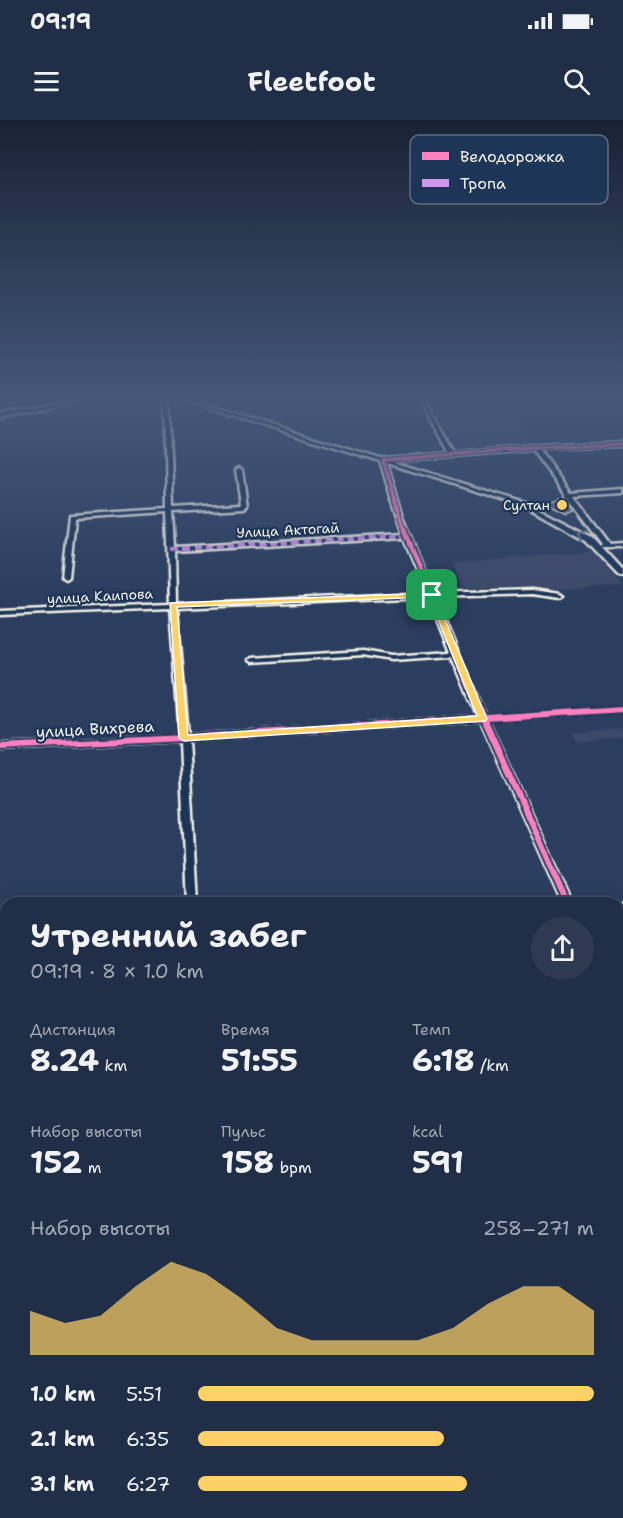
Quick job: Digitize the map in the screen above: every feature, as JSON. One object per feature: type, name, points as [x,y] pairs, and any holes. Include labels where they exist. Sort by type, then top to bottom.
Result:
[{"type":"main road","points":[[389,462],[527,505],[572,527],[600,546],[623,574]]},
{"type":"street","points":[[169,462],[173,604],[184,738],[192,897]]},
{"type":"street","points":[[383,462],[389,488],[407,536],[482,719],[564,897]]},
{"type":"street","points":[[544,462],[608,546]]},
{"type":"street","points":[[66,577],[72,516],[244,506],[239,470]]},
{"type":"street","points":[[568,495],[623,491]]},
{"type":"street","name":"Улица Актогай","points":[[171,549],[407,536]]},
{"type":"street","points":[[600,546],[623,545]]},
{"type":"street","name":"улица Каипова","points":[[0,613],[173,604],[523,592],[560,596]]},
{"type":"street","points":[[252,660],[363,652],[391,658],[456,654]]},
{"type":"street","name":"улица Вихрева","points":[[0,747],[184,738],[623,709]]},
{"type":"shaded area","points":[[596,551],[623,587],[542,590],[523,587],[463,588],[451,564]]},
{"type":"shaded area","points":[[623,729],[623,738],[578,742],[573,733]]},
{"type":"building","name":"Султан","points":[[559,497],[570,503],[574,509],[566,512],[546,502]]},
{"type":"marked path","points":[[171,549],[407,536]]},
{"type":"cycle path","points":[[384,462],[414,552],[500,755],[564,897]]},
{"type":"cycle path","points":[[0,747],[184,738],[623,709]]},
{"type":"place","name":"Султан","points":[[562,505]]},
{"type":"route","points":[[432,595],[482,719],[184,738],[173,604],[432,595]]}]
